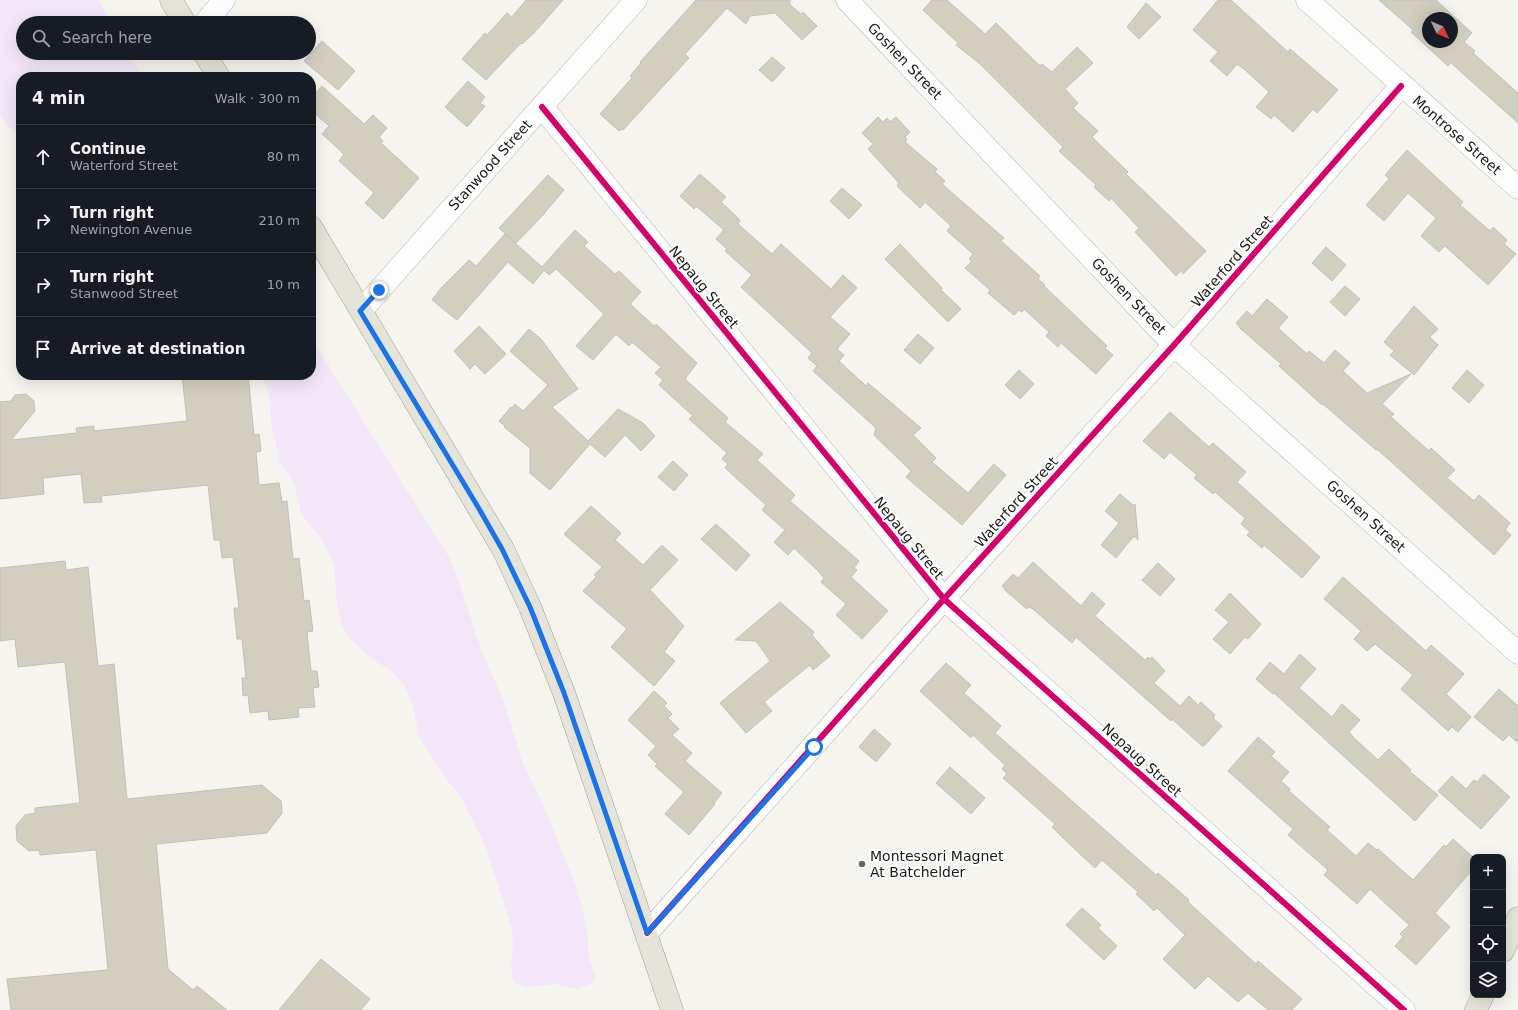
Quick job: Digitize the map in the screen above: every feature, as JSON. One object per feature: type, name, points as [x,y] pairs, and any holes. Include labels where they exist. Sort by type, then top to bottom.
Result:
[{"type":"main road","points":[[171,0],[181,16]]},
{"type":"main road","points":[[208,60],[216,72]]},
{"type":"main road","points":[[316,236],[478,507],[502,549],[530,607],[564,693],[672,1010]]},
{"type":"main road","points":[[1506,944],[1518,918]]},
{"type":"main road","points":[[1476,1010],[1482,998]]},
{"type":"street","points":[[211,16],[224,0]]},
{"type":"street","name":"Stanwood Street","points":[[360,311],[636,0]]},
{"type":"street","name":"Goshen Street","points":[[847,0],[1174,344],[1518,653]]},
{"type":"street","name":"Montrose Street","points":[[1307,0],[1401,86],[1518,188]]},
{"type":"street","name":"Waterford Street","points":[[647,933],[1174,344],[1401,86]]},
{"type":"street","name":"Nepaug Street","points":[[542,107],[944,600],[1404,1010]]},
{"type":"shaded area","points":[[0,0],[99,0],[107,16],[16,16],[16,60],[132,60],[139,72],[16,72],[16,132],[6,125],[0,114]]},
{"type":"shaded area","points":[[316,346],[449,557],[458,579],[480,647],[504,702],[524,766],[542,802],[577,889],[587,927],[589,958],[596,979],[591,984],[577,989],[557,984],[528,987],[514,983],[511,969],[513,945],[512,929],[485,845],[460,795],[449,783],[420,739],[411,700],[404,685],[394,673],[367,655],[350,639],[342,626],[337,603],[334,566],[323,540],[302,516],[294,482],[280,462],[272,428],[268,389],[264,380],[316,380]]},
{"type":"building","points":[[526,0],[563,0],[534,33],[522,44],[521,43],[486,80],[462,59],[485,33],[487,35],[507,13],[512,17]]},
{"type":"building","points":[[696,0],[790,0],[790,5],[801,14],[803,12],[817,26],[802,40],[775,13],[750,16],[746,24],[727,8],[685,54],[689,58],[623,130],[622,129],[619,131],[600,114],[632,78],[630,76],[641,63],[640,62]]},
{"type":"building","points":[[932,0],[947,0],[985,34],[996,23],[1040,66],[1042,64],[1052,72],[1077,47],[1093,63],[1065,89],[1078,103],[1073,108],[1098,131],[1092,137],[1128,172],[1126,174],[1206,251],[1183,274],[1181,271],[1176,276],[1135,232],[1139,228],[1111,198],[1109,201],[1094,187],[1096,185],[1059,151],[1063,147],[979,63],[956,45],[958,43],[923,10]]},
{"type":"building","points":[[1218,0],[1231,0],[1288,52],[1290,49],[1338,90],[1317,113],[1313,109],[1293,132],[1274,115],[1271,119],[1256,107],[1269,92],[1244,69],[1237,64],[1227,76],[1210,61],[1218,52],[1193,30]]},
{"type":"building","points":[[1379,0],[1436,0],[1449,12],[1422,12],[1422,42],[1411,32],[1413,30]]},
{"type":"building","points":[[1146,3],[1161,17],[1139,39],[1127,27]]},
{"type":"building","points":[[1458,20],[1472,33],[1464,42],[1475,51],[1473,53],[1518,93],[1518,123],[1451,63],[1448,66],[1428,48],[1458,48]]},
{"type":"building","points":[[322,41],[355,71],[338,90],[304,61],[316,60],[316,48]]},
{"type":"building","points":[[772,57],[785,68],[772,82],[759,70]]},
{"type":"building","points":[[468,81],[485,97],[480,103],[485,106],[467,127],[445,107]]},
{"type":"building","points":[[322,86],[364,124],[373,115],[387,128],[379,137],[383,141],[381,143],[419,178],[383,219],[365,203],[374,193],[339,161],[344,154],[322,134],[329,126],[316,114],[316,93]]},
{"type":"building","points":[[878,117],[883,122],[887,118],[890,122],[896,117],[910,132],[905,137],[907,140],[905,142],[937,169],[935,172],[945,181],[942,184],[1004,238],[1001,241],[1040,276],[1038,279],[1045,285],[1044,286],[1107,346],[1105,348],[1113,355],[1096,374],[1061,343],[1058,347],[1046,336],[1049,332],[1024,309],[1022,312],[1019,310],[1014,315],[988,293],[990,290],[965,268],[972,261],[969,259],[973,254],[947,231],[951,226],[925,202],[920,208],[897,186],[899,183],[868,149],[873,144],[862,133]]},
{"type":"building","points":[[1407,150],[1463,202],[1460,205],[1490,231],[1493,227],[1507,240],[1504,244],[1516,254],[1488,285],[1445,246],[1439,252],[1421,236],[1436,218],[1408,193],[1384,221],[1366,205],[1389,179],[1385,175]]},
{"type":"building","points":[[700,174],[726,197],[721,202],[740,220],[738,224],[772,254],[781,244],[831,289],[843,275],[857,288],[830,317],[850,334],[837,349],[844,355],[839,361],[866,386],[868,383],[921,428],[913,435],[936,458],[932,462],[968,493],[994,464],[1006,475],[962,525],[906,477],[911,471],[874,435],[876,428],[813,371],[817,366],[808,358],[812,353],[741,287],[752,275],[725,251],[727,249],[716,239],[724,230],[696,206],[694,209],[680,196]]},
{"type":"building","points":[[548,175],[564,190],[516,243],[499,228]]},
{"type":"building","points":[[842,188],[862,205],[849,219],[830,201]]},
{"type":"building","points":[[575,230],[588,242],[584,246],[615,274],[619,271],[641,292],[630,304],[654,326],[656,324],[697,363],[685,379],[728,418],[725,422],[763,454],[757,460],[795,495],[790,501],[859,561],[854,568],[857,570],[851,577],[888,611],[862,639],[836,615],[846,604],[821,582],[824,578],[818,571],[794,548],[788,555],[774,542],[785,530],[762,510],[766,505],[725,468],[728,464],[722,459],[727,453],[689,419],[693,416],[659,385],[663,380],[655,373],[661,367],[632,342],[629,346],[616,334],[593,360],[576,346],[604,314],[556,269],[549,275],[544,270],[533,284],[508,262],[457,320],[432,300],[441,288],[469,260],[476,266],[505,234],[542,267]]},
{"type":"building","points":[[900,244],[942,288],[941,290],[961,309],[948,322],[885,259]]},
{"type":"building","points":[[1326,247],[1346,265],[1332,281],[1312,263]]},
{"type":"building","points":[[1345,286],[1360,299],[1345,316],[1330,302]]},
{"type":"building","points":[[1267,299],[1288,317],[1278,328],[1307,354],[1309,351],[1324,363],[1335,350],[1350,363],[1343,371],[1367,393],[1411,374],[1382,404],[1394,414],[1391,417],[1429,451],[1431,448],[1455,470],[1447,478],[1474,501],[1479,495],[1510,523],[1505,530],[1511,535],[1494,555],[1377,449],[1376,450],[1323,404],[1322,405],[1279,366],[1281,364],[1241,329],[1236,323],[1247,311],[1252,316]]},
{"type":"building","points":[[1414,306],[1438,329],[1430,337],[1438,345],[1414,375],[1390,355],[1394,351],[1384,342]]},
{"type":"building","points":[[479,326],[506,354],[485,374],[475,364],[470,369],[454,351]]},
{"type":"building","points":[[529,329],[541,339],[578,389],[552,407],[588,441],[618,409],[643,423],[655,436],[641,451],[625,435],[605,457],[590,444],[550,490],[530,473],[530,448],[504,427],[505,426],[499,421],[515,404],[523,411],[548,385],[510,351]]},
{"type":"building","points":[[918,334],[934,348],[920,364],[904,350]]},
{"type":"building","points":[[1019,370],[1034,384],[1020,399],[1005,385]]},
{"type":"building","points":[[1467,370],[1484,385],[1469,403],[1452,388]]},
{"type":"building","points":[[183,380],[248,380],[254,435],[259,434],[261,451],[256,452],[259,485],[279,483],[282,502],[287,501],[293,559],[299,558],[304,601],[309,600],[313,631],[307,632],[311,671],[317,671],[319,687],[313,688],[315,707],[298,708],[299,717],[269,720],[268,711],[250,713],[248,695],[243,696],[242,678],[246,678],[242,639],[237,639],[234,608],[239,608],[233,557],[222,558],[220,540],[214,540],[208,485],[101,496],[102,502],[84,503],[81,474],[43,478],[44,494],[0,499],[0,402],[11,401],[15,395],[26,394],[34,401],[35,411],[11,440],[77,433],[76,428],[94,426],[94,431],[187,421]]},
{"type":"building","points":[[1170,412],[1209,447],[1213,443],[1246,472],[1237,482],[1320,557],[1302,578],[1264,545],[1262,548],[1247,535],[1250,532],[1241,524],[1245,518],[1215,492],[1213,494],[1194,478],[1197,475],[1170,452],[1164,459],[1143,441]]},
{"type":"building","points":[[673,461],[688,475],[674,491],[658,477]]},
{"type":"building","points":[[1120,494],[1134,506],[1135,504],[1138,540],[1134,536],[1116,558],[1101,545],[1119,523],[1105,511]]},
{"type":"building","points":[[591,506],[621,533],[615,540],[643,565],[662,545],[678,560],[650,590],[684,626],[664,652],[675,661],[654,686],[611,647],[627,629],[583,591],[596,577],[594,575],[602,567],[564,534]]},
{"type":"building","points":[[716,524],[750,555],[736,571],[701,539]]},
{"type":"building","points":[[65,561],[66,570],[88,567],[98,666],[114,664],[127,799],[262,785],[281,801],[282,813],[267,833],[156,844],[168,969],[193,990],[197,986],[227,1010],[11,1010],[7,979],[108,970],[96,850],[40,855],[39,850],[29,851],[17,841],[16,826],[25,815],[35,813],[35,808],[80,803],[65,662],[18,667],[15,639],[0,641],[0,568]]},
{"type":"building","points":[[1033,562],[1081,606],[1092,592],[1105,604],[1095,616],[1145,660],[1148,657],[1150,659],[1152,657],[1165,671],[1154,683],[1180,706],[1189,696],[1198,705],[1201,702],[1215,715],[1213,718],[1222,726],[1204,746],[1202,746],[1172,719],[1171,721],[1076,637],[1072,643],[1033,609],[1029,607],[1027,609],[1007,592],[1002,586],[1013,574],[1018,578]]},
{"type":"building","points":[[1158,563],[1175,579],[1160,596],[1142,580]]},
{"type":"building","points":[[1343,577],[1426,651],[1431,645],[1464,674],[1446,694],[1471,717],[1458,732],[1452,727],[1448,731],[1401,689],[1413,675],[1375,644],[1367,651],[1354,639],[1361,631],[1324,599]]},
{"type":"building","points":[[1230,593],[1261,624],[1248,639],[1245,637],[1230,654],[1213,639],[1229,622],[1215,610]]},
{"type":"building","points":[[780,602],[814,632],[812,635],[830,656],[813,670],[810,665],[764,702],[772,711],[746,733],[720,703],[770,661],[756,641],[735,640]]},
{"type":"building","points":[[1300,654],[1316,669],[1299,688],[1332,717],[1342,704],[1360,720],[1349,732],[1353,737],[1378,760],[1389,749],[1411,770],[1409,771],[1438,795],[1415,821],[1274,693],[1273,694],[1256,679],[1270,662],[1284,674]]},
{"type":"building","points":[[946,663],[971,685],[964,693],[1001,726],[995,733],[1156,875],[1158,873],[1189,900],[1188,902],[1256,964],[1258,961],[1302,999],[1292,1010],[1268,1010],[1248,993],[1238,1002],[1208,976],[1195,989],[1163,959],[1185,935],[1157,908],[1154,911],[1136,894],[1138,892],[1102,860],[1095,868],[1052,827],[1055,824],[1003,778],[1007,774],[1002,769],[1005,765],[973,735],[971,738],[920,691]]},
{"type":"building","points":[[1499,689],[1518,706],[1518,743],[1509,735],[1503,741],[1474,717]]},
{"type":"building","points":[[654,691],[667,703],[664,706],[672,714],[668,718],[679,729],[672,735],[692,753],[685,761],[722,793],[714,803],[715,804],[689,835],[665,814],[684,792],[655,766],[657,764],[648,755],[656,746],[628,720]]},
{"type":"building","points":[[874,729],[891,744],[876,762],[859,747]]},
{"type":"building","points":[[1258,737],[1275,752],[1271,756],[1289,772],[1281,781],[1290,789],[1289,791],[1330,827],[1327,830],[1356,856],[1368,843],[1377,850],[1378,849],[1413,880],[1444,845],[1446,847],[1453,839],[1470,854],[1470,872],[1435,913],[1450,927],[1416,965],[1395,946],[1403,937],[1400,934],[1409,925],[1370,889],[1357,904],[1324,875],[1328,870],[1288,835],[1293,829],[1228,771]]},
{"type":"building","points":[[950,767],[985,798],[971,814],[936,783]]},
{"type":"building","points":[[1484,774],[1510,797],[1481,829],[1438,791],[1452,776],[1466,789],[1474,780],[1477,782]]},
{"type":"building","points":[[1082,908],[1101,925],[1098,928],[1117,946],[1104,960],[1066,925]]},
{"type":"building","points":[[321,959],[370,999],[361,1010],[279,1010]]},
{"type":"cycle path","points":[[647,933],[944,599],[1174,345],[1401,86]]},
{"type":"cycle path","points":[[542,107],[944,599],[1404,1010]]},
{"type":"place","name":"Montessori Magnet At Batchelder","points":[[862,864]]},
{"type":"route","points":[[379,290],[360,311],[478,507],[502,549],[530,607],[564,693],[647,933],[814,747]]}]
